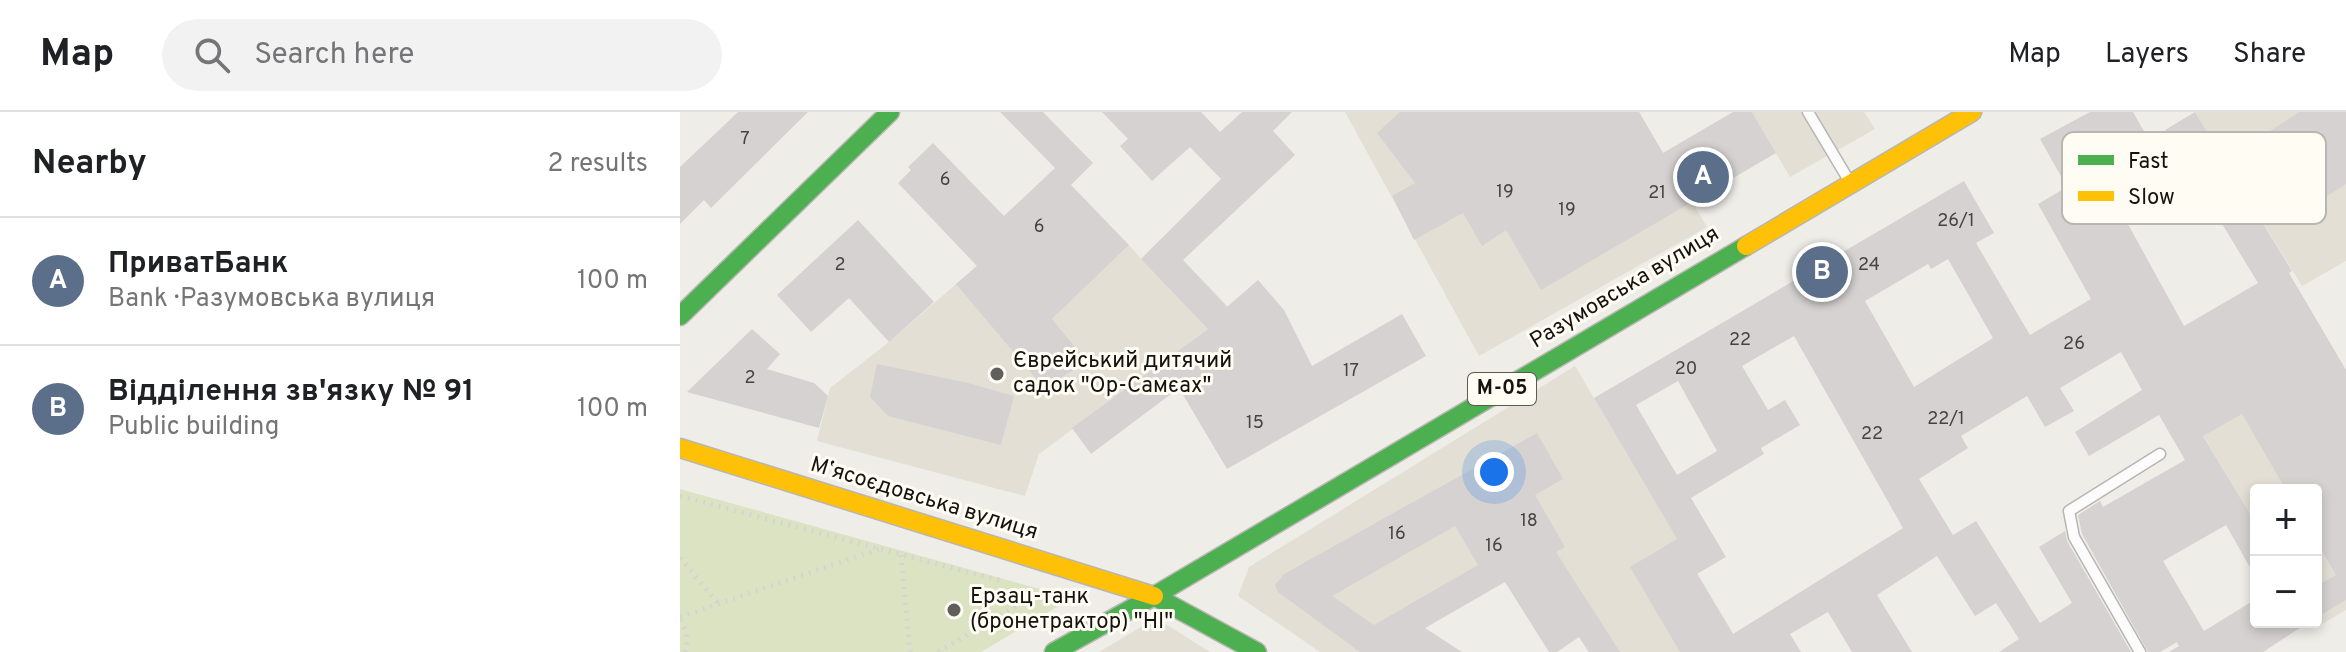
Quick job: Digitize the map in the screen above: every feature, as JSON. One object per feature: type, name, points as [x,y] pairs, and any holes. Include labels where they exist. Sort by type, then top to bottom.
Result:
[{"type":"main road","points":[[680,316],[890,112]]},
{"type":"main road","name":"Разумовська вулиця","points":[[1054,652],[1154,596],[1972,112]]},
{"type":"main road","name":"Мʼясоєдовська вулиця","points":[[680,448],[1154,596],[1244,649]]},
{"type":"lane","points":[[1808,112],[1850,183]]},
{"type":"lane","points":[[2140,652],[2074,537],[2069,511],[2160,454]]},
{"type":"path","points":[[680,496],[1014,584]]},
{"type":"path","points":[[685,652],[688,643],[686,629],[680,619],[879,549]]},
{"type":"path","points":[[901,555],[910,652]]},
{"type":"path","points":[[680,558],[719,604]]},
{"type":"path","points":[[938,652],[1042,591],[1028,588]]},
{"type":"shaded area","points":[[1345,112],[1639,112],[1707,227],[1479,356]]},
{"type":"shaded area","points":[[1752,112],[1864,112],[1875,129],[1790,177]]},
{"type":"shaded area","points":[[2195,112],[2346,112],[2346,261],[2302,286],[2264,224],[2326,224],[2326,132],[2207,132]]},
{"type":"shaded area","name":"Єврейський дитячий садок \"Ор-Самєах\"","points":[[1162,238],[1232,311],[1039,454],[1025,496],[817,441],[830,388],[977,266],[1020,288],[1052,319],[1129,245],[1141,259]]},
{"type":"shaded area","points":[[2233,337],[2319,484],[2250,484],[2250,515],[2183,401]]},
{"type":"shaded area","points":[[1575,366],[1735,637],[1709,652],[1589,652],[1532,566],[1383,652],[1320,652],[1238,596],[1249,567]]},
{"type":"shaded area","points":[[2322,489],[2346,530],[2346,610],[2322,624]]},
{"type":"shaded area","points":[[1156,618],[1210,652],[1099,652]]},
{"type":"green space","points":[[680,489],[1072,598],[981,652],[680,652]]},
{"type":"building","points":[[738,112],[808,112],[711,208],[704,200],[680,224],[680,167]]},
{"type":"building","points":[[1000,112],[1043,112],[1093,163],[1071,185],[1129,245],[1052,319],[1087,362],[1044,388],[956,284],[977,266],[898,183],[911,170],[908,167],[933,143],[1004,216],[1055,168]]},
{"type":"building","points":[[1102,112],[1201,112],[1220,132],[1242,112],[1292,112],[1273,131],[1295,155],[1183,260],[1227,307],[1258,280],[1284,310],[1312,366],[1402,314],[1426,356],[1227,469],[1179,388],[1091,454],[1072,428],[1208,329],[1141,259],[1221,179],[1190,147],[1152,181],[1120,146],[1128,139]]},
{"type":"building","points":[[1400,112],[1639,112],[1663,153],[1733,112],[1752,112],[1776,153],[1541,290],[1506,230],[1482,246],[1463,213],[1414,240],[1392,196],[1415,183],[1377,133]]},
{"type":"building","points":[[2090,112],[2133,112],[2144,132],[2062,132],[2062,178],[2040,139]]},
{"type":"building","points":[[2195,112],[2207,132],[2166,132]]},
{"type":"building","points":[[2299,112],[2346,112],[2346,184],[2326,197],[2326,132],[2269,132]]},
{"type":"building","points":[[1964,181],[1994,233],[1976,243],[2030,335],[2091,299],[2038,204],[2062,190],[2062,224],[2128,224],[2184,326],[2258,283],[2222,224],[2263,224],[2346,370],[2346,600],[2322,614],[2322,583],[2336,575],[2322,551],[2322,484],[2283,484],[2242,414],[2203,436],[2250,514],[2250,567],[2226,525],[2163,561],[2204,631],[2250,603],[2250,628],[2300,628],[2263,652],[2169,652],[2179,646],[2177,642],[2160,652],[2148,652],[2082,534],[2078,515],[2100,501],[2103,507],[2185,460],[2159,415],[2089,456],[2075,432],[2142,390],[2121,352],[2060,388],[2074,411],[2045,427],[2027,396],[1961,436],[1968,448],[1919,479],[1953,535],[1976,521],[2040,623],[2072,603],[2039,547],[2065,531],[2067,541],[2131,652],[1999,652],[2019,639],[1996,603],[1975,616],[1937,556],[1877,595],[1912,652],[1852,652],[1828,612],[1790,634],[1801,652],[1680,652],[1630,567],[1677,539],[1594,398]],"holes":[[[1948,259],[1993,338],[1914,387],[1865,301],[1928,264],[1931,269]],[[1794,336],[1903,528],[1733,634],[1697,574],[1726,557],[1691,498],[1764,454],[1761,448],[1800,425],[1785,400],[1768,410],[1742,366]],[[1678,381],[1717,451],[1677,475],[1636,405]]]},
{"type":"building","points":[[858,220],[934,302],[889,342],[849,298],[811,332],[777,295]]},
{"type":"building","points":[[752,329],[780,354],[767,369],[814,383],[828,396],[819,428],[687,392]]},
{"type":"building","points":[[877,364],[1014,396],[1001,445],[888,416],[870,397]]},
{"type":"building","points":[[1537,433],[1563,479],[1535,495],[1565,547],[1556,552],[1620,652],[1589,652],[1579,637],[1557,652],[1549,652],[1505,582],[1425,628],[1462,652],[1360,652],[1278,592],[1275,585],[1284,574]],"holes":[[[1455,526],[1478,565],[1374,625],[1332,596]]]},
{"type":"traffic: fast","points":[[680,316],[890,112]]},
{"type":"traffic: fast","points":[[1054,652],[1746,246]]},
{"type":"traffic: fast","points":[[1154,596],[1257,652]]},
{"type":"traffic: slow","points":[[1746,246],[1972,112]]},
{"type":"traffic: slow","points":[[680,448],[1154,596]]},
{"type":"place","name":"ПриватБанк","points":[[1703,177]]},
{"type":"place","name":"Відділення зв'язку № 91","points":[[1822,272]]},
{"type":"place","name":"Єврейський дитячий садок \"Ор-Самєах\"","points":[[997,374]]},
{"type":"place","name":"Ерзац-танк (бронетрактор) \"НІ\"","points":[[954,610]]}]
